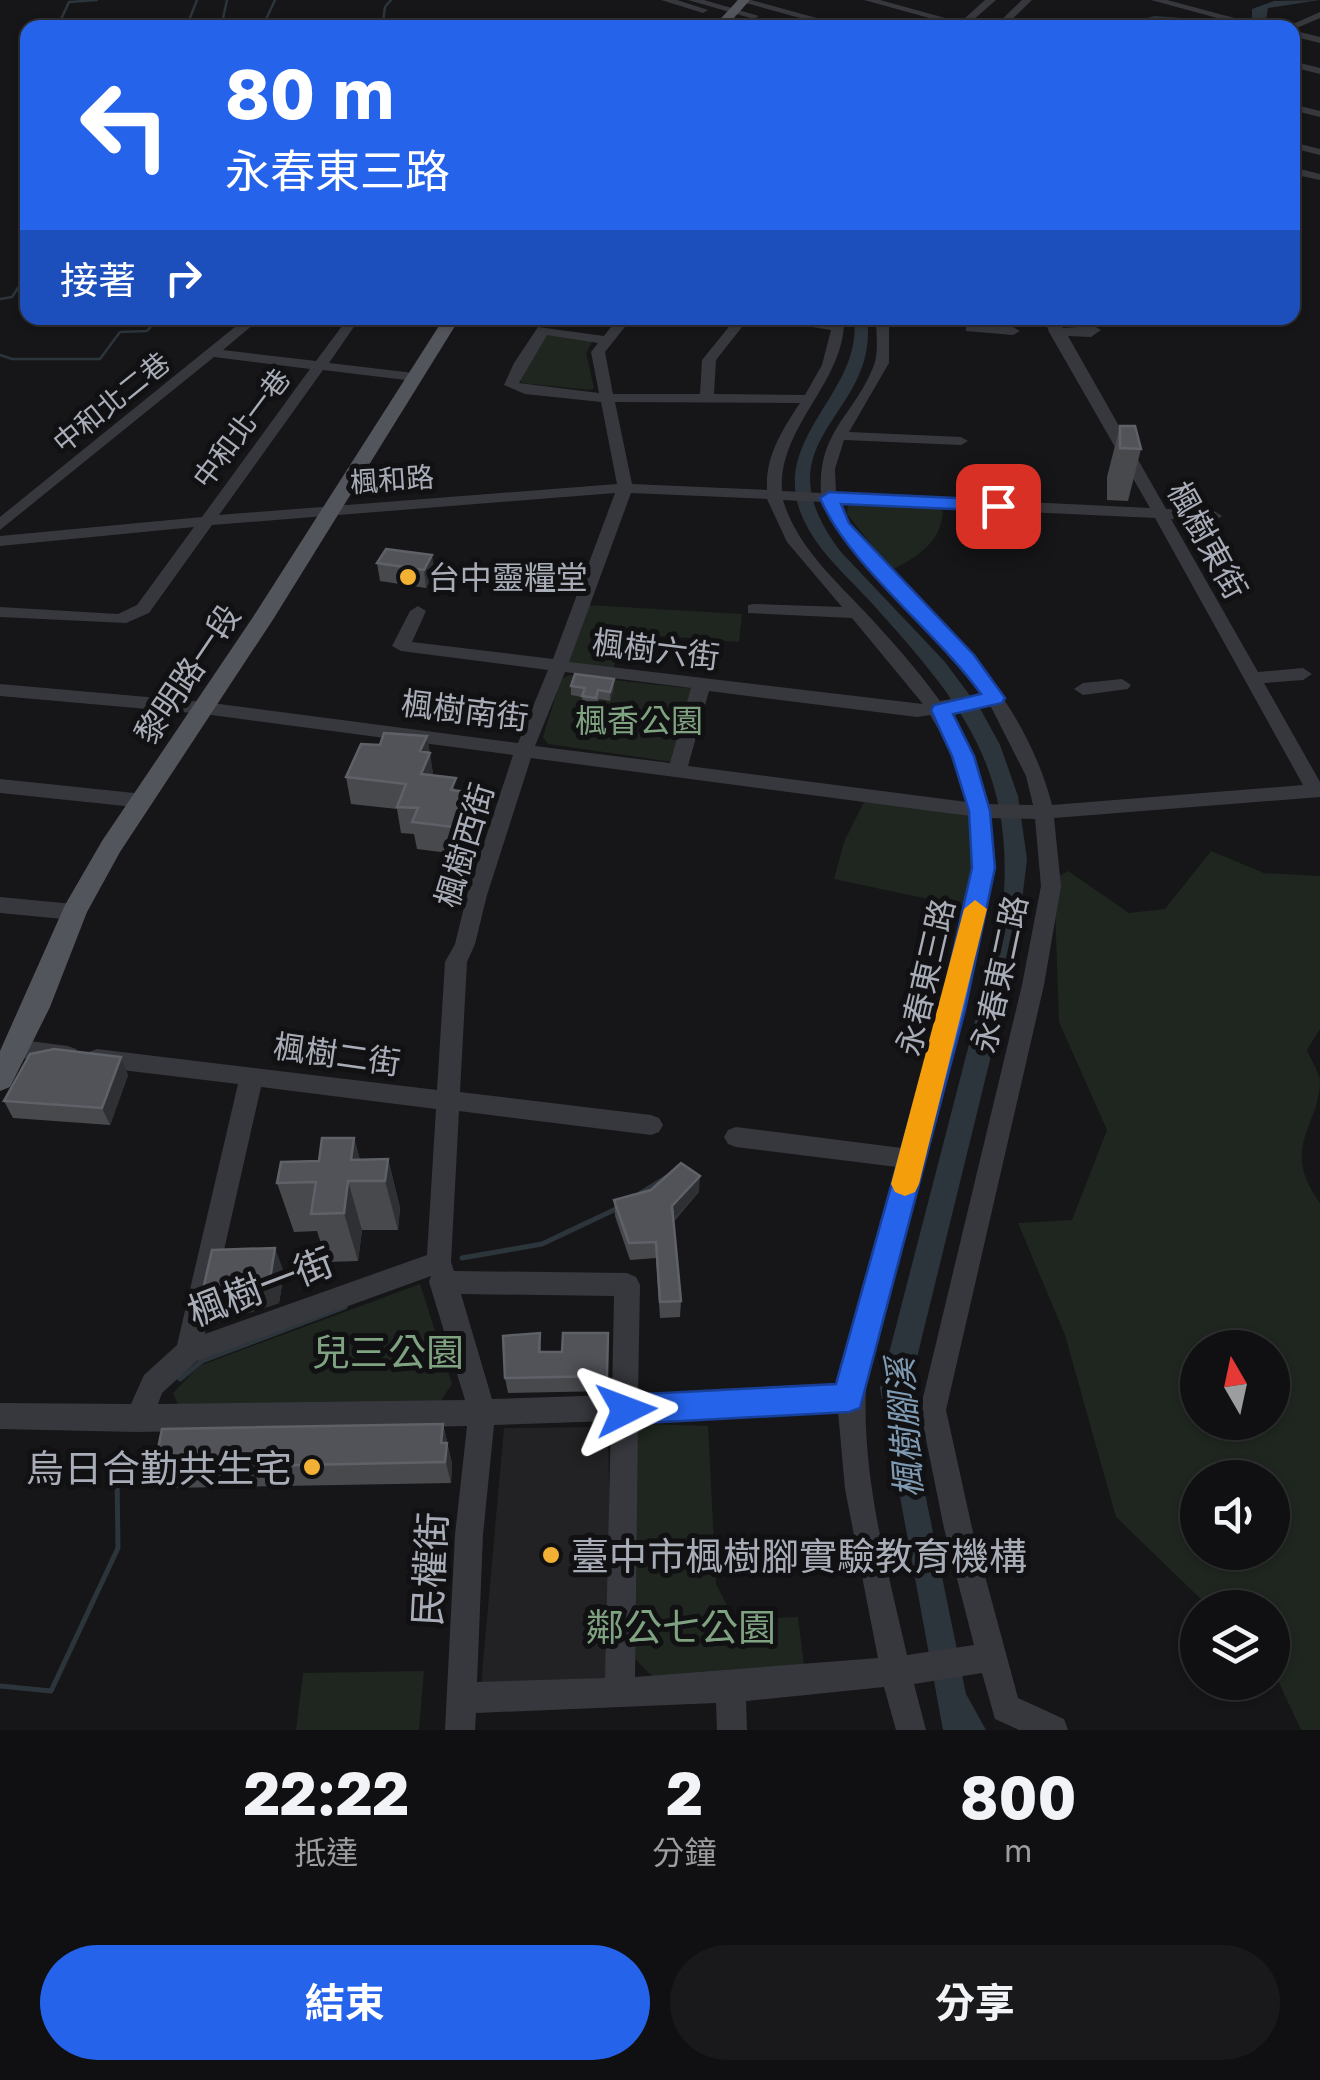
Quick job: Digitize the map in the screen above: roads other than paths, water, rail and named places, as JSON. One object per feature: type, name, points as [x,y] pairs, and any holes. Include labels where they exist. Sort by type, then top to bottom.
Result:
[{"type":"main road","name":"黎明路一段","points":[[0,1079],[36,1007],[74,912],[111,847],[447,325]]},
{"type":"street","points":[[666,0],[738,6],[776,20]]},
{"type":"street","points":[[693,0],[809,20]]},
{"type":"street","points":[[715,0],[790,20]]},
{"type":"street","points":[[868,0],[940,20]]},
{"type":"street","points":[[961,20],[991,0]]},
{"type":"street","points":[[1006,20],[1027,0]]},
{"type":"street","points":[[1156,0],[1237,20]]},
{"type":"street","name":"中和北二巷","points":[[0,525],[245,325]]},
{"type":"street","name":"中和北一巷","points":[[0,612],[120,619],[143,609],[349,325]]},
{"type":"street","points":[[619,325],[598,352],[625,488]]},
{"type":"street","points":[[707,399],[709,360],[737,325]]},
{"type":"street","points":[[782,495],[776,459],[834,360],[838,325]]},
{"type":"street","points":[[883,325],[882,363],[832,448],[822,497],[1214,516]]},
{"type":"street","points":[[1053,325],[1091,333],[1094,330]]},
{"type":"street","name":"楓樹東街","points":[[1053,325],[1318,790]]},
{"type":"street","points":[[971,328],[1013,331]]},
{"type":"street","points":[[606,340],[543,330],[511,382],[525,390],[606,398],[808,399]]},
{"type":"street","points":[[211,352],[414,377]]},
{"type":"street","points":[[842,436],[961,441]]},
{"type":"street","name":"楓和路","points":[[0,542],[330,508],[625,488],[822,497]]},
{"type":"street","name":"楓樹西街","points":[[482,1412],[441,1272],[456,962],[466,944],[477,895],[525,748],[625,488]]},
{"type":"street","name":"永春東三路","points":[[782,495],[786,528],[803,555],[941,710],[963,756],[980,811],[983,868],[952,1010],[855,1360],[849,1398],[863,1514],[909,1724]]},
{"type":"street","name":"永春東二路","points":[[822,497],[840,525],[967,659],[995,698],[1020,740],[1044,812],[1050,886],[1036,968],[933,1410],[990,1657],[1006,1708],[1054,1730]]},
{"type":"street","points":[[754,609],[856,613]]},
{"type":"street","name":"楓樹六街","points":[[418,610],[401,646],[917,711],[995,698]]},
{"type":"street","points":[[1252,678],[1303,674]]},
{"type":"street","points":[[1083,689],[1122,685]]},
{"type":"street","points":[[678,768],[701,686]]},
{"type":"street","name":"楓樹南街","points":[[0,690],[204,708],[980,811],[1044,812]]},
{"type":"street","points":[[0,786],[144,800]]},
{"type":"street","points":[[1044,812],[1318,790]]},
{"type":"street","points":[[0,905],[74,912]]},
{"type":"street","name":"楓樹二街","points":[[14,1048],[651,1125]]},
{"type":"street","points":[[188,1352],[252,1075]]},
{"type":"street","points":[[736,1137],[912,1159]]},
{"type":"street","points":[[441,1272],[627,1285],[620,1693]]},
{"type":"street","name":"楓樹一街","points":[[138,1419],[153,1384],[188,1352],[441,1272]]},
{"type":"street","points":[[0,1416],[138,1419],[626,1410],[849,1398]]},
{"type":"street","name":"民權街","points":[[460,1730],[469,1535],[482,1412]]},
{"type":"street","points":[[463,1698],[730,1687],[895,1674],[990,1657]]},
{"type":"street","points":[[730,1687],[732,1730]]},
{"type":"water","points":[[1320,0],[1268,8],[1266,20],[1252,20],[1252,9],[1274,1]]},
{"type":"water","points":[[1155,16],[1208,20],[1139,20]]},
{"type":"water","name":"楓樹腳溪","points":[[854,325],[867,325],[866,352],[856,381],[814,454],[810,481],[818,513],[841,552],[945,662],[982,712],[1000,745],[1018,796],[1027,859],[1015,958],[908,1394],[909,1415],[966,1694],[986,1730],[943,1730],[880,1388],[1002,917],[1005,865],[1001,820],[976,741],[956,706],[901,636],[820,546],[799,508],[795,482],[799,457],[846,368]]},
{"type":"waterway","points":[[61,20],[69,2],[97,0]]},
{"type":"waterway","points":[[189,20],[197,0]]},
{"type":"waterway","points":[[223,20],[227,0]]},
{"type":"waterway","points":[[266,20],[275,0]]},
{"type":"waterway","points":[[383,20],[385,7],[391,0]]},
{"type":"waterway","points":[[0,299],[12,297],[20,285]]},
{"type":"waterway","points":[[0,355],[12,359],[100,359],[120,332],[147,331],[152,325]]},
{"type":"waterway","points":[[640,1193],[666,1177]]},
{"type":"waterway","points":[[462,1258],[542,1244],[616,1209]]},
{"type":"waterway","points":[[180,1379],[202,1361],[345,1307]]},
{"type":"waterway","points":[[0,1686],[51,1691],[118,1548],[117,1475]]},
{"type":"place","name":"台中靈糧堂","points":[[408,577]]},
{"type":"place","name":"烏日合勤共生宅","points":[[312,1467]]},
{"type":"place","name":"臺中市楓樹腳實驗教育機構","points":[[551,1555]]},
{"type":"park label","name":"楓香公園","points":[[639,720]]},
{"type":"park label","name":"兒三公園","points":[[388,1351]]},
{"type":"park label","name":"鄰公七公園","points":[[681,1626]]}]
